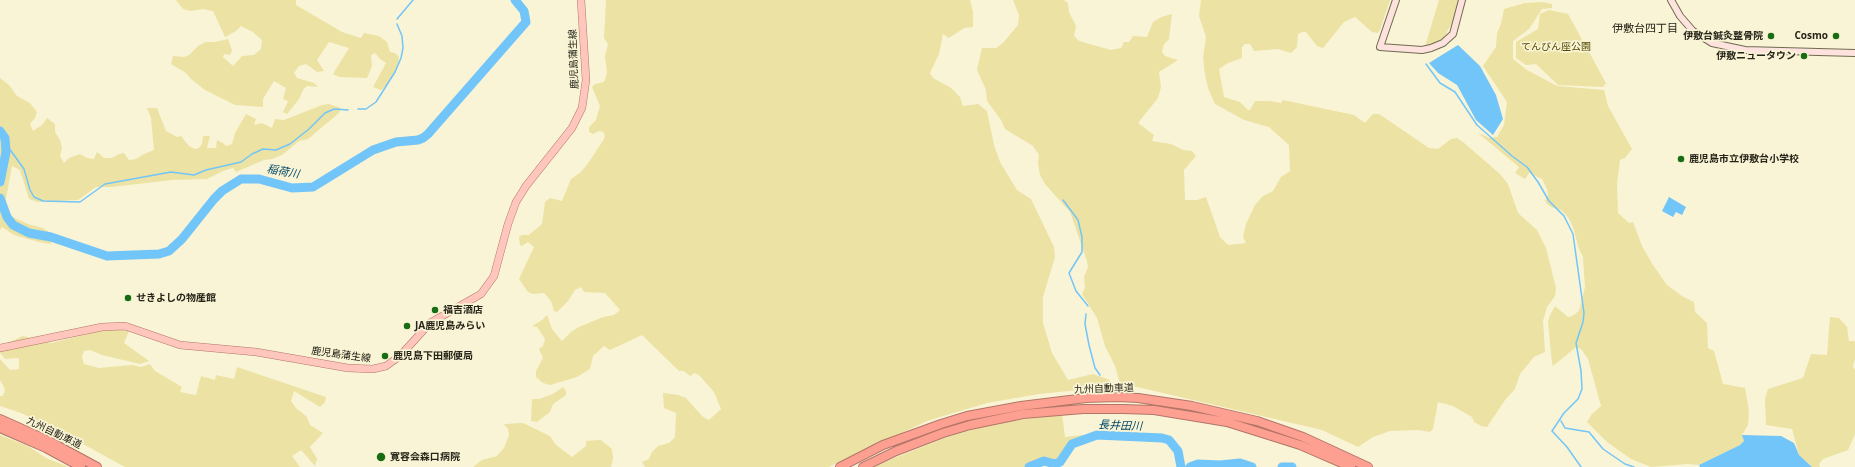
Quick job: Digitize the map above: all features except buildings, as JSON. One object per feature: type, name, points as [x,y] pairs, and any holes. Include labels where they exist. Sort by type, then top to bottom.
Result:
[{"type":"highway","name":"九州自動車道","points":[[840,467],[866,453],[941,424],[967,416],[1021,406],[1086,398],[1118,397],[1138,398],[1192,406],[1256,422],[1303,438],[1368,467]]},
{"type":"highway","name":"九州自動車道","points":[[863,467],[943,433],[989,420],[1023,414],[1054,411],[1123,409],[1154,410],[1226,422],[1300,445],[1351,467]]},
{"type":"highway","name":"九州自動車道","points":[[0,419],[49,441],[97,467]]},
{"type":"highway","name":"九州自動車道","points":[[0,428],[46,448],[81,467]]},
{"type":"main road","name":"鹿児島蒲生線","points":[[0,348],[102,327],[125,326],[180,345],[256,352],[348,368],[373,369],[386,366],[400,356],[430,323],[481,294],[494,276],[510,216],[516,202],[572,128],[582,108],[586,80],[581,0]]},
{"type":"street","points":[[1396,0],[1380,47],[1422,50],[1437,46],[1448,38],[1456,24],[1462,0]]},
{"type":"street","points":[[1671,0],[1680,16],[1692,31],[1712,43],[1745,50],[1855,53]]},
{"type":"green space","points":[[176,0],[296,0],[296,5],[342,32],[361,38],[364,33],[379,36],[387,42],[390,52],[395,53],[399,57],[398,65],[387,85],[381,90],[373,87],[386,63],[375,53],[371,55],[372,66],[367,78],[339,77],[333,74],[349,48],[329,42],[317,60],[324,71],[317,72],[306,64],[299,66],[294,73],[297,78],[314,83],[318,87],[307,86],[287,114],[283,112],[288,101],[283,99],[286,88],[274,81],[263,99],[263,107],[235,105],[205,90],[186,73],[171,64],[173,56],[184,57],[189,55],[198,46],[206,42],[215,42],[228,39],[232,50],[230,55],[224,54],[223,57],[233,66],[242,56],[254,55],[261,49],[262,40],[253,32],[241,26],[236,31],[225,37],[213,11],[203,9],[191,11],[183,9]]},
{"type":"green space","points":[[606,0],[970,0],[973,12],[973,27],[964,28],[949,38],[943,34],[939,54],[930,73],[933,78],[951,88],[960,97],[963,106],[978,104],[987,111],[994,145],[1000,162],[1017,190],[1031,199],[1054,247],[1055,257],[1043,297],[1043,323],[1052,353],[1068,380],[1093,374],[1110,380],[1108,387],[1039,394],[987,403],[927,421],[829,467],[645,467],[642,462],[649,459],[652,452],[658,446],[669,443],[675,437],[676,413],[664,408],[663,393],[678,395],[686,398],[703,417],[709,420],[721,409],[714,392],[699,375],[695,373],[690,376],[684,371],[679,371],[642,335],[610,350],[604,346],[593,356],[590,369],[577,377],[550,385],[543,383],[536,377],[536,371],[543,358],[539,349],[543,346],[545,339],[537,327],[532,326],[547,315],[552,329],[562,341],[571,332],[579,327],[603,317],[614,315],[620,310],[605,293],[584,292],[581,287],[575,290],[568,301],[557,312],[554,311],[551,301],[544,293],[533,294],[528,292],[519,279],[534,247],[528,242],[522,246],[520,245],[519,237],[522,235],[529,235],[542,224],[545,202],[550,198],[562,201],[571,179],[581,172],[589,162],[605,136],[603,132],[599,131],[593,134],[589,132],[589,127],[596,120],[600,106],[592,87],[595,84],[604,82],[607,73],[605,56],[608,44],[604,38]]},
{"type":"green space","points":[[1013,0],[1064,0],[1068,3],[1069,12],[1076,26],[1074,36],[1079,41],[1111,50],[1121,48],[1124,42],[1129,42],[1133,36],[1147,37],[1153,22],[1161,17],[1172,14],[1169,39],[1164,44],[1162,52],[1165,56],[1178,60],[1159,72],[1161,87],[1158,98],[1138,123],[1154,135],[1152,141],[1171,144],[1183,150],[1192,151],[1196,156],[1184,170],[1185,200],[1197,200],[1206,197],[1220,237],[1228,245],[1246,243],[1243,237],[1246,224],[1255,205],[1263,196],[1273,191],[1281,177],[1290,171],[1289,145],[1269,127],[1244,120],[1215,104],[1208,88],[1205,75],[1203,57],[1206,37],[1199,16],[1201,0],[1390,0],[1378,33],[1372,32],[1355,17],[1344,22],[1323,48],[1317,46],[1306,32],[1298,34],[1297,47],[1291,53],[1278,49],[1254,51],[1250,44],[1245,44],[1242,47],[1242,58],[1228,63],[1219,69],[1224,97],[1240,102],[1248,110],[1250,110],[1255,101],[1281,103],[1283,100],[1354,115],[1365,123],[1373,114],[1379,114],[1429,148],[1438,149],[1451,139],[1457,138],[1500,174],[1508,184],[1518,213],[1537,230],[1546,248],[1556,288],[1555,296],[1547,307],[1543,321],[1545,352],[1534,357],[1520,374],[1515,389],[1505,400],[1487,427],[1481,426],[1474,422],[1472,417],[1453,406],[1438,402],[1433,429],[1430,432],[1419,430],[1390,431],[1373,437],[1358,447],[1322,430],[1120,383],[1115,366],[1105,346],[1097,318],[1082,294],[1085,288],[1084,277],[1088,267],[1070,212],[1045,184],[1040,175],[1038,163],[1039,155],[1033,146],[1005,129],[1001,120],[987,101],[986,90],[977,70],[982,48],[996,48],[1003,43],[1018,25],[1019,15]]},
{"type":"green space","points":[[1439,0],[1461,0],[1459,10],[1442,41],[1424,50]]},
{"type":"green space","points":[[1543,2],[1552,4],[1552,8],[1542,9],[1529,29],[1513,41],[1513,59],[1527,70],[1557,86],[1604,90],[1608,106],[1632,149],[1625,158],[1620,160],[1617,184],[1618,213],[1629,223],[1633,222],[1642,246],[1667,285],[1682,296],[1694,302],[1695,312],[1707,323],[1708,348],[1714,351],[1723,384],[1745,388],[1749,411],[1748,425],[1742,435],[1744,441],[1740,445],[1699,465],[1688,464],[1651,467],[1631,459],[1607,442],[1587,422],[1592,414],[1601,406],[1588,359],[1581,349],[1576,347],[1553,366],[1548,322],[1555,306],[1568,317],[1579,311],[1585,287],[1583,257],[1568,217],[1561,210],[1551,207],[1545,201],[1548,195],[1542,179],[1529,173],[1525,179],[1515,173],[1519,167],[1478,133],[1490,138],[1497,137],[1504,125],[1507,102],[1483,66],[1496,47],[1497,33],[1501,24],[1504,9],[1525,3]]},
{"type":"green space","name":"てんびん座公園","points":[[1549,10],[1568,14],[1606,83],[1603,87],[1558,85],[1536,64],[1526,65],[1516,58],[1516,42],[1538,29],[1540,14]]},
{"type":"green space","points":[[0,78],[9,85],[17,96],[30,103],[37,112],[35,118],[30,124],[33,131],[42,125],[47,118],[55,124],[55,132],[62,147],[60,156],[64,163],[69,158],[80,154],[87,158],[94,159],[97,152],[104,158],[112,158],[124,153],[129,160],[136,159],[154,150],[151,118],[147,108],[157,108],[166,131],[177,137],[181,136],[189,146],[195,149],[199,148],[202,144],[203,136],[210,136],[207,148],[216,148],[217,140],[226,146],[232,144],[235,133],[246,114],[256,119],[254,125],[262,123],[272,128],[275,119],[284,120],[322,105],[329,104],[341,108],[339,113],[308,139],[299,141],[282,155],[264,160],[236,172],[233,168],[223,171],[207,179],[172,180],[111,187],[96,187],[78,200],[38,202],[29,199],[20,170],[12,166],[5,204],[10,216],[28,224],[43,228],[52,234],[51,244],[14,235],[2,227],[0,230]]},
{"type":"green space","points":[[1830,317],[1839,318],[1847,327],[1849,341],[1855,341],[1855,359],[1853,366],[1855,370],[1855,434],[1848,450],[1823,459],[1819,464],[1820,467],[1812,467],[1799,455],[1792,429],[1766,425],[1765,399],[1768,389],[1803,378],[1811,354],[1827,355]]},
{"type":"green space","points":[[114,329],[129,331],[124,343],[149,361],[140,364],[102,355],[90,350],[84,351],[82,357],[84,364],[99,368],[132,365],[141,367],[150,364],[155,371],[182,387],[180,392],[196,395],[201,376],[215,380],[216,375],[234,379],[237,367],[326,397],[325,402],[320,407],[294,391],[291,401],[296,408],[307,417],[310,425],[323,433],[310,447],[317,459],[315,466],[301,450],[292,456],[300,467],[125,467],[65,434],[21,413],[0,406],[0,396],[3,396],[5,389],[0,380],[0,359],[10,370],[19,369],[19,358],[5,359],[0,353],[1,346],[23,336],[51,343]]},
{"type":"green space","points":[[563,387],[566,391],[566,395],[553,404],[550,412],[537,422],[531,421],[532,399],[539,399],[553,394]]},
{"type":"green space","points":[[1062,415],[1065,437],[1093,434],[1075,440],[1069,444],[1058,461],[1055,462],[1045,459],[1026,467],[872,467],[950,436],[993,424]]},
{"type":"green space","points":[[523,423],[550,436],[556,445],[572,457],[586,446],[586,441],[601,440],[612,449],[613,458],[611,467],[473,467],[482,460],[497,456],[504,448],[509,435],[508,429],[504,424]]},
{"type":"green space","points":[[0,435],[28,446],[46,458],[69,467],[0,467]]},
{"type":"water","points":[[1458,45],[1480,66],[1496,95],[1503,119],[1493,135],[1476,120],[1457,85],[1438,73],[1429,63]]},
{"type":"water","points":[[1669,197],[1686,207],[1682,215],[1676,212],[1673,217],[1662,211]]},
{"type":"water","points":[[1742,435],[1781,436],[1794,443],[1799,455],[1812,467],[1700,467],[1699,465],[1740,445],[1744,441]]},
{"type":"waterway","points":[[397,19],[413,0]]},
{"type":"waterway","name":"稲荷川","points":[[0,198],[7,217],[13,225],[29,233],[51,237],[107,256],[159,254],[169,251],[182,239],[214,199],[222,191],[241,179],[259,179],[292,188],[313,187],[373,150],[396,142],[418,140],[423,138],[526,22],[524,11],[515,0]]},
{"type":"waterway","points":[[358,109],[366,109],[376,102],[395,72],[401,58],[403,48],[402,36],[397,24]]},
{"type":"waterway","points":[[1426,64],[1440,83],[1455,92],[1477,125],[1512,156],[1527,167],[1549,201],[1564,216],[1573,234],[1584,313],[1583,322],[1576,343],[1581,371],[1582,389],[1578,399],[1564,413],[1552,431],[1567,447],[1581,467]]},
{"type":"waterway","points":[[6,144],[24,169],[30,190],[34,197],[43,201],[80,202],[105,184],[171,172],[194,175],[206,170],[241,162],[252,154],[263,149],[276,150],[290,144],[309,129],[325,113],[334,109],[348,110]]},
{"type":"waterway","name":"稲荷川","points":[[0,131],[5,138],[6,152],[0,182]]},
{"type":"waterway","points":[[1063,200],[1078,220],[1082,237],[1082,252],[1069,273],[1076,291],[1088,306]]},
{"type":"waterway","points":[[1086,314],[1085,324],[1089,345],[1095,368],[1100,375]]},
{"type":"waterway","points":[[1561,421],[1565,428],[1589,432],[1603,449],[1625,464],[1634,467]]},
{"type":"waterway","name":"長井田川","points":[[1029,467],[1044,461],[1055,464],[1060,462],[1072,444],[1097,435],[1162,438],[1169,440],[1178,451],[1181,467]]},
{"type":"waterway","name":"長井田川","points":[[1190,467],[1198,464],[1220,465],[1240,463],[1252,467]]},
{"type":"waterway","name":"長井田川","points":[[1282,467],[1292,467]]},
{"type":"place","name":"伊敷台鍼灸整骨院","points":[[1771,36]]},
{"type":"place","name":"Cosmo","points":[[1836,36]]},
{"type":"place","name":"伊敷ニュータウン","points":[[1804,56]]},
{"type":"place","name":"鹿児島市立伊敷台小学校","points":[[1681,159]]},
{"type":"place","name":"せきよしの物産館","points":[[128,298]]},
{"type":"place","name":"福吉酒店","points":[[435,310]]},
{"type":"place","name":"JA鹿児島みらい","points":[[407,326]]},
{"type":"place","name":"鹿児島下田郵便局","points":[[385,356]]},
{"type":"place","name":"寛容会森口病院","points":[[381,457]]},
{"type":"district","name":"伊敷台四丁目","points":[[1645,29]]}]
